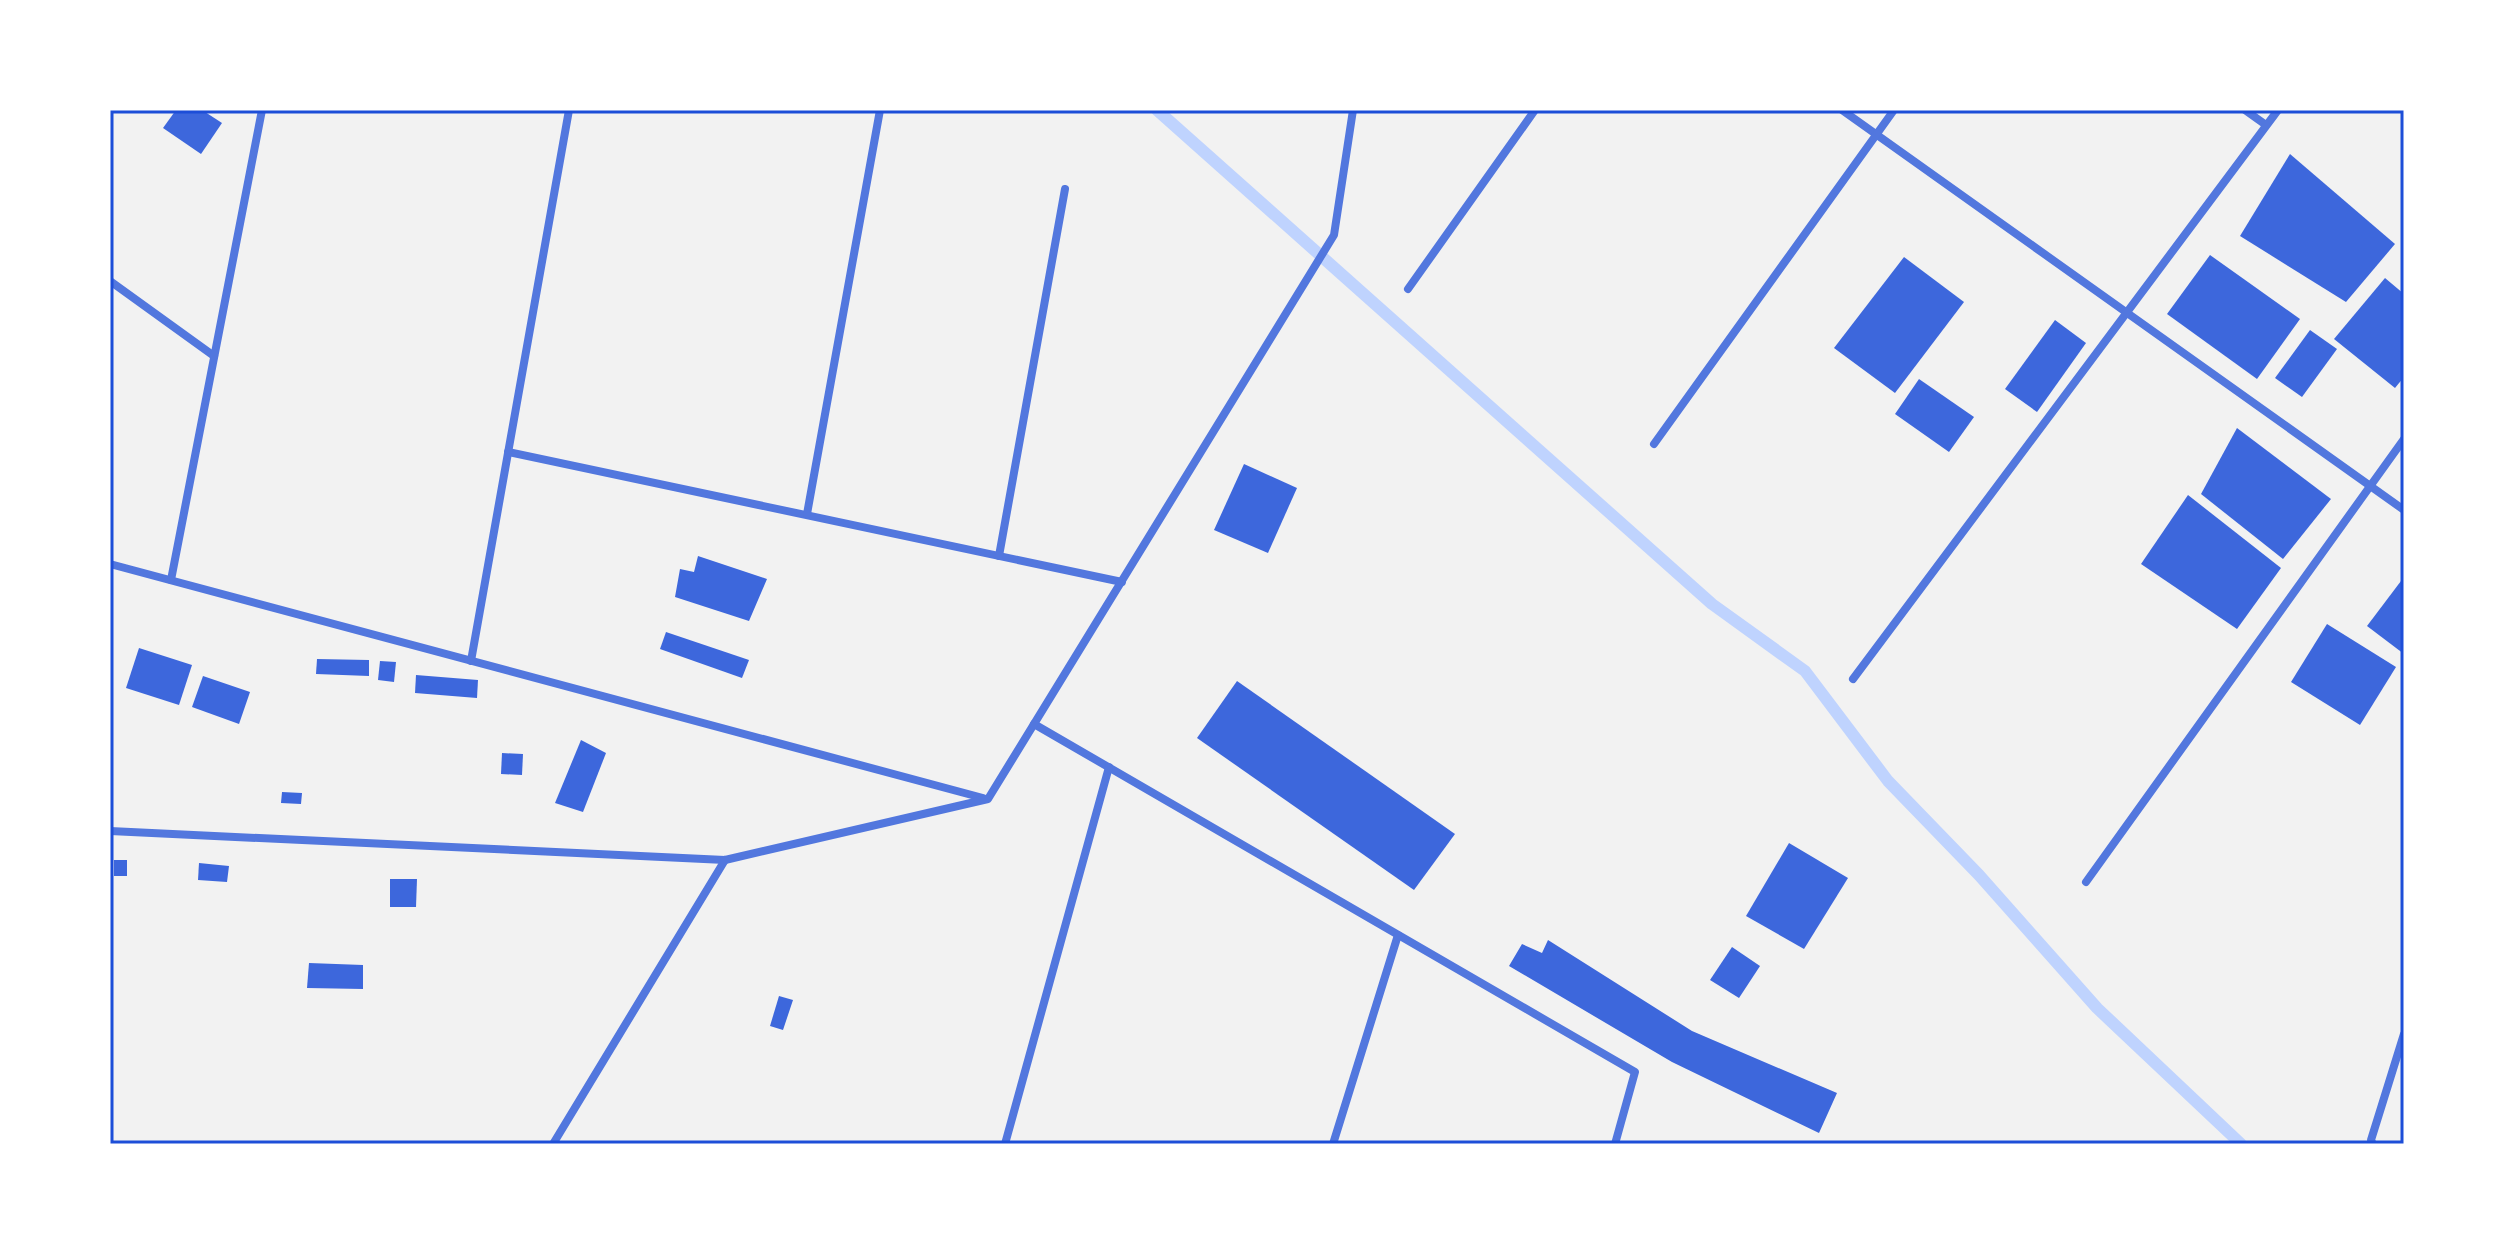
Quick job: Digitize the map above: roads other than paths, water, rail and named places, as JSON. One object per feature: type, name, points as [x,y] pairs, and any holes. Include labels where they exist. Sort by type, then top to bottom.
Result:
[{"type":"street","points":[[171,580],[262,110]]},
{"type":"street","points":[[471,661],[569,110]]},
{"type":"street","points":[[807,514],[880,110]]},
{"type":"street","points":[[110,831],[725,860],[988,799],[1334,235],[1353,110]]},
{"type":"street","points":[[1408,289],[1535,110]]},
{"type":"street","points":[[1842,110],[2404,510]]},
{"type":"street","points":[[1654,444],[1894,110]]},
{"type":"street","points":[[2245,110],[2266,125]]},
{"type":"street","points":[[1853,679],[2278,110]]},
{"type":"street","points":[[999,556],[1065,189]]},
{"type":"street","points":[[110,281],[214,356]]},
{"type":"street","points":[[2086,882],[2404,439]]},
{"type":"street","points":[[508,452],[1122,582]]},
{"type":"street","points":[[110,564],[988,799]]},
{"type":"street","points":[[1034,724],[1635,1072],[1615,1144]]},
{"type":"street","points":[[1005,1144],[1109,767]]},
{"type":"street","points":[[553,1144],[725,860]]},
{"type":"street","points":[[1333,1144],[1398,935]]},
{"type":"street","points":[[2373,1144],[2371,1140],[2404,1034]]},
{"type":"waterway","points":[[1157,110],[1712,604],[1805,671],[1888,781],[1979,875],[2097,1008],[2241,1144]]}]
